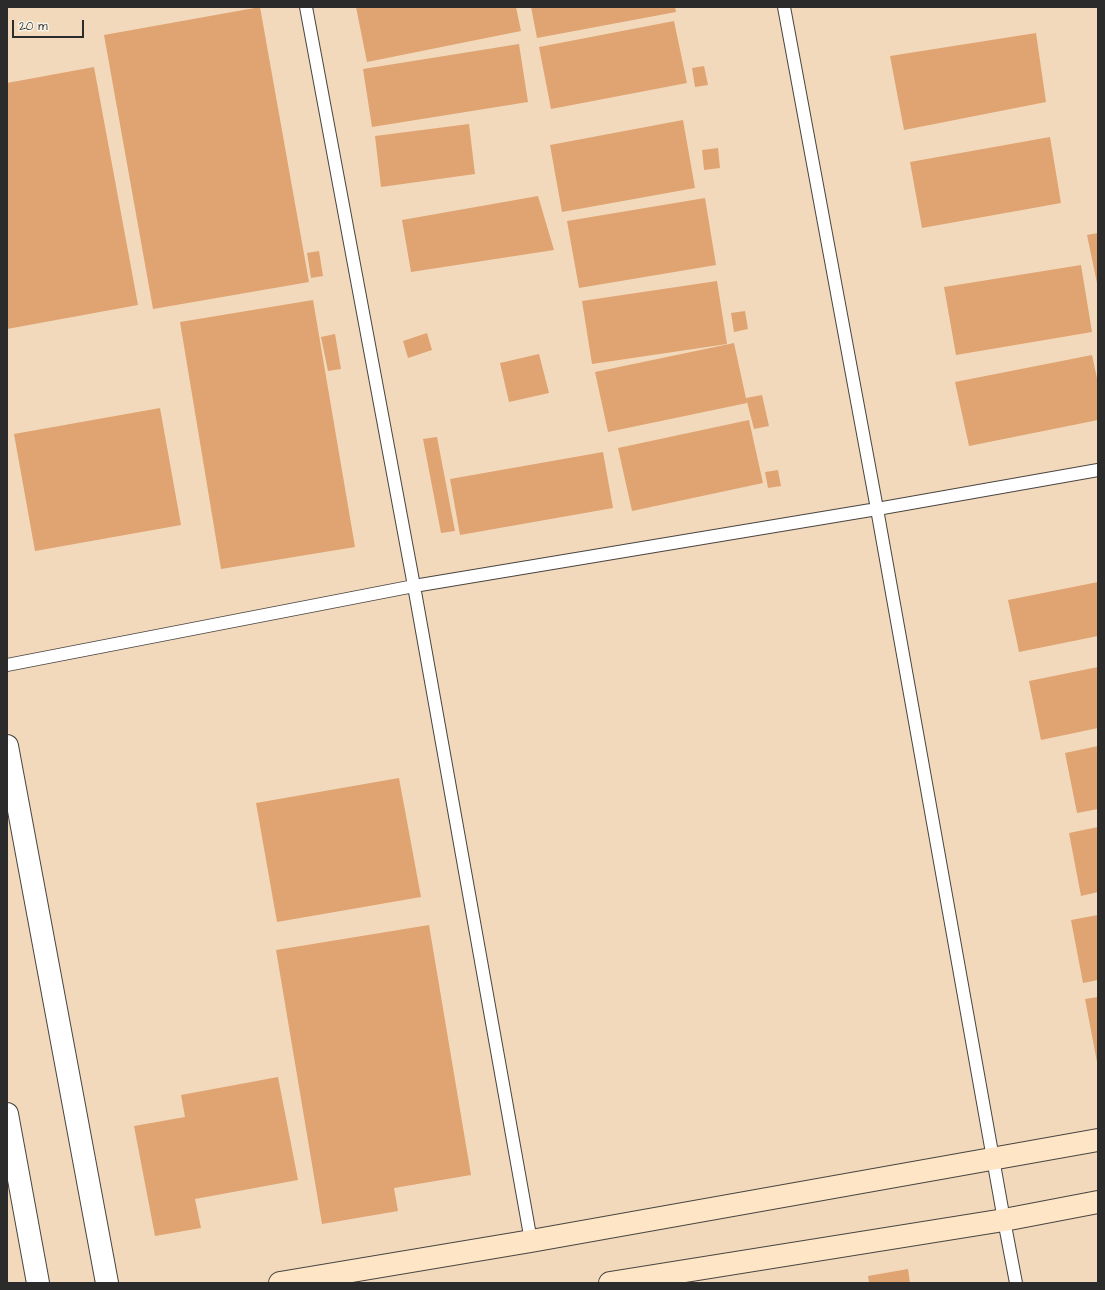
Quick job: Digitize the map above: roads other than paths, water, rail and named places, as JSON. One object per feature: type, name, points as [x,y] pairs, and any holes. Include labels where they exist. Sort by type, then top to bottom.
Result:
[{"type":"street","points":[[7,746],[107,1283]]},
{"type":"street","points":[[7,1114],[38,1283]]},
{"type":"street","points":[[280,1283],[531,1241],[1098,1140]]},
{"type":"street","points":[[610,1283],[1004,1220],[1098,1202]]},
{"type":"lane","points":[[306,7],[414,586],[531,1241]]},
{"type":"lane","points":[[784,7],[877,509],[1016,1283]]},
{"type":"lane","points":[[7,665],[414,586],[877,509],[1098,470]]}]
